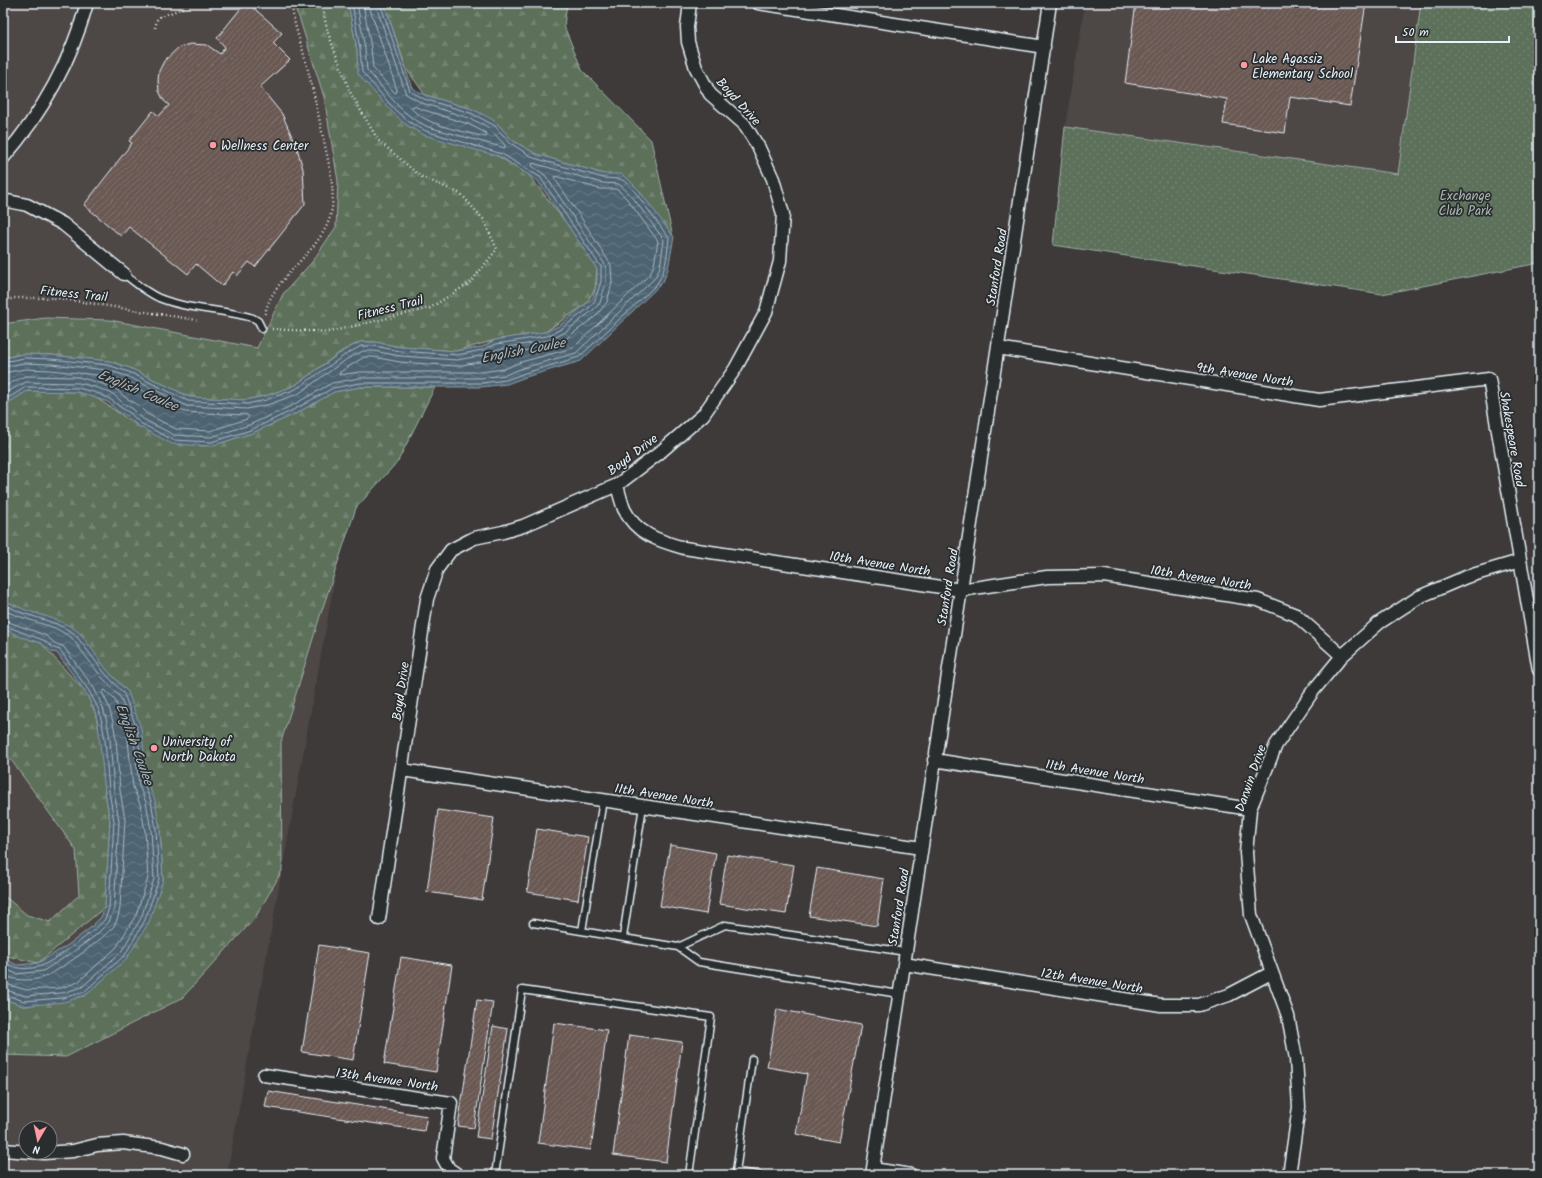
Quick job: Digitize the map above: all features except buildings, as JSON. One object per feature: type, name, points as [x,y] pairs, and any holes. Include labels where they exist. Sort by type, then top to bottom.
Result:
[{"type":"street","points":[[3,158],[32,122],[66,62],[81,26],[88,3]]},
{"type":"street","name":"Boyd Drive","points":[[379,919],[428,599],[437,569],[451,550],[474,538],[523,526],[617,485],[658,454],[702,415],[735,369],[766,312],[780,261],[783,214],[773,179],[759,148],[744,124],[710,94],[696,68],[688,42],[687,27],[690,3]]},
{"type":"street","points":[[758,3],[1044,47]]},
{"type":"street","name":"Stanford Road","points":[[872,1172],[1050,3]]},
{"type":"street","points":[[3,200],[27,205],[63,224],[124,274]]},
{"type":"street","name":"9th Avenue North","points":[[998,348],[1319,400],[1489,378]]},
{"type":"street","name":"Shakespeare Road","points":[[1489,378],[1539,670]]},
{"type":"street","name":"10th Avenue North","points":[[617,485],[625,509],[638,528],[661,542],[684,548],[961,590],[1047,577],[1104,576],[1258,600],[1296,615],[1342,656]]},
{"type":"street","name":"Darwin Drive","points":[[1289,1175],[1299,1107],[1296,1059],[1288,1016],[1251,915],[1246,853],[1250,809],[1276,745],[1313,691],[1342,656],[1379,623],[1419,597],[1466,577],[1520,561]]},
{"type":"street","name":"11th Avenue North","points":[[934,760],[1250,809]]},
{"type":"street","name":"11th Avenue North","points":[[402,770],[921,848]]},
{"type":"street","name":"12th Avenue North","points":[[904,964],[1161,1005],[1199,1004],[1229,995],[1271,973]]},
{"type":"street","name":"13th Avenue North","points":[[264,1075],[451,1103],[443,1158],[448,1169],[458,1175]]},
{"type":"street","points":[[3,1150],[44,1153],[73,1151],[97,1145],[122,1143],[162,1148],[183,1154]]},
{"type":"street","points":[[872,1172],[911,1175]]},
{"type":"lane","points":[[124,274],[142,289],[158,298],[175,304],[253,318],[258,321],[262,329]]},
{"type":"lane","points":[[582,931],[604,800]]},
{"type":"lane","points":[[622,938],[643,806]]},
{"type":"lane","points":[[533,923],[678,947],[699,962],[899,994]]},
{"type":"lane","points":[[678,947],[725,925],[906,952]]},
{"type":"lane","points":[[495,1175],[522,990],[711,1017],[689,1175]]},
{"type":"lane","points":[[752,1059],[736,1173],[760,1175]]},
{"type":"path","points":[[262,329],[265,311],[275,292],[318,240],[326,228],[332,208],[330,170],[308,70],[293,13],[293,3]]},
{"type":"path","name":"Fitness Trail","points":[[262,329],[329,332],[430,308],[471,282],[497,249],[483,219],[461,194],[420,176],[378,140],[350,92],[328,33],[321,3]]},
{"type":"path","points":[[155,28],[157,20],[160,17],[185,7]]},
{"type":"path","name":"Fitness Trail","points":[[3,302],[14,298],[56,298],[203,321]]},
{"type":"shaded area","name":"University of North Dakota","points":[[3,3],[424,3],[409,113],[571,201],[617,236],[581,329],[373,368],[227,1175],[3,1175]]},
{"type":"shaded area","name":"Lake Agassiz Elementary School","points":[[1085,3],[1421,3],[1398,174],[1065,127]]},
{"type":"green space","points":[[292,3],[348,3],[357,50],[359,74],[528,174],[567,224],[597,269],[595,289],[586,304],[545,332],[495,340],[456,351],[401,347],[375,342],[360,342],[342,351],[294,386],[265,396],[246,400],[190,397],[130,368],[109,361],[51,355],[23,354],[3,358],[3,324],[45,318],[110,320],[257,348],[283,294],[312,262],[336,227],[338,181],[324,97],[299,17]]},
{"type":"green space","points":[[384,3],[567,3],[564,26],[582,70],[651,140],[673,237],[638,189],[604,174],[536,154],[512,140],[496,122],[472,109],[425,95],[406,68]]},
{"type":"green space","name":"Exchange Club Park","points":[[1421,3],[1539,3],[1539,263],[1382,294],[1053,245],[1065,127],[1398,174]]},
{"type":"green space","points":[[360,387],[435,387],[398,461],[356,508],[320,616],[281,742],[282,871],[255,918],[182,998],[66,1057],[3,1055],[3,998],[23,1006],[86,995],[107,976],[163,880],[160,829],[148,784],[128,692],[107,670],[21,608],[3,600],[3,406],[27,391],[77,392],[95,397],[138,426],[211,446],[252,433],[295,414],[334,392]]},
{"type":"green space","points":[[3,627],[41,643],[86,693],[95,712],[101,740],[105,792],[110,821],[105,907],[38,963],[3,955],[3,895],[27,915],[50,922],[79,895],[76,850],[9,757],[3,752]]},
{"type":"water","name":"English Coulee","points":[[348,3],[384,3],[412,88],[425,95],[472,109],[488,117],[496,122],[512,140],[536,154],[604,174],[621,174],[628,179],[638,189],[674,237],[668,269],[663,282],[581,361],[507,384],[481,387],[360,387],[334,392],[295,414],[252,433],[211,446],[172,444],[138,426],[127,416],[117,411],[108,402],[77,392],[27,391],[3,406],[3,358],[23,354],[51,355],[109,361],[130,368],[190,397],[246,400],[265,396],[294,386],[343,351],[360,342],[375,342],[401,347],[456,351],[482,347],[495,340],[545,332],[559,326],[593,298],[597,281],[597,269],[538,181],[501,157],[424,135],[406,125],[393,113],[358,74],[357,50]]},
{"type":"water","name":"English Coulee","points":[[3,600],[23,609],[61,622],[75,629],[81,634],[107,670],[128,692],[141,728],[148,784],[155,800],[160,829],[163,880],[149,922],[127,958],[86,995],[64,1002],[23,1006],[3,998],[3,958],[17,965],[38,963],[68,945],[89,929],[101,917],[105,907],[110,821],[105,792],[98,724],[95,712],[86,693],[57,653],[52,652],[41,643],[21,637],[3,628]]},
{"type":"place","name":"Lake Agassiz Elementary School","points":[[1244,65]]},
{"type":"place","name":"Wellness Center","points":[[213,145]]},
{"type":"place","name":"University of North Dakota","points":[[154,748]]}]
